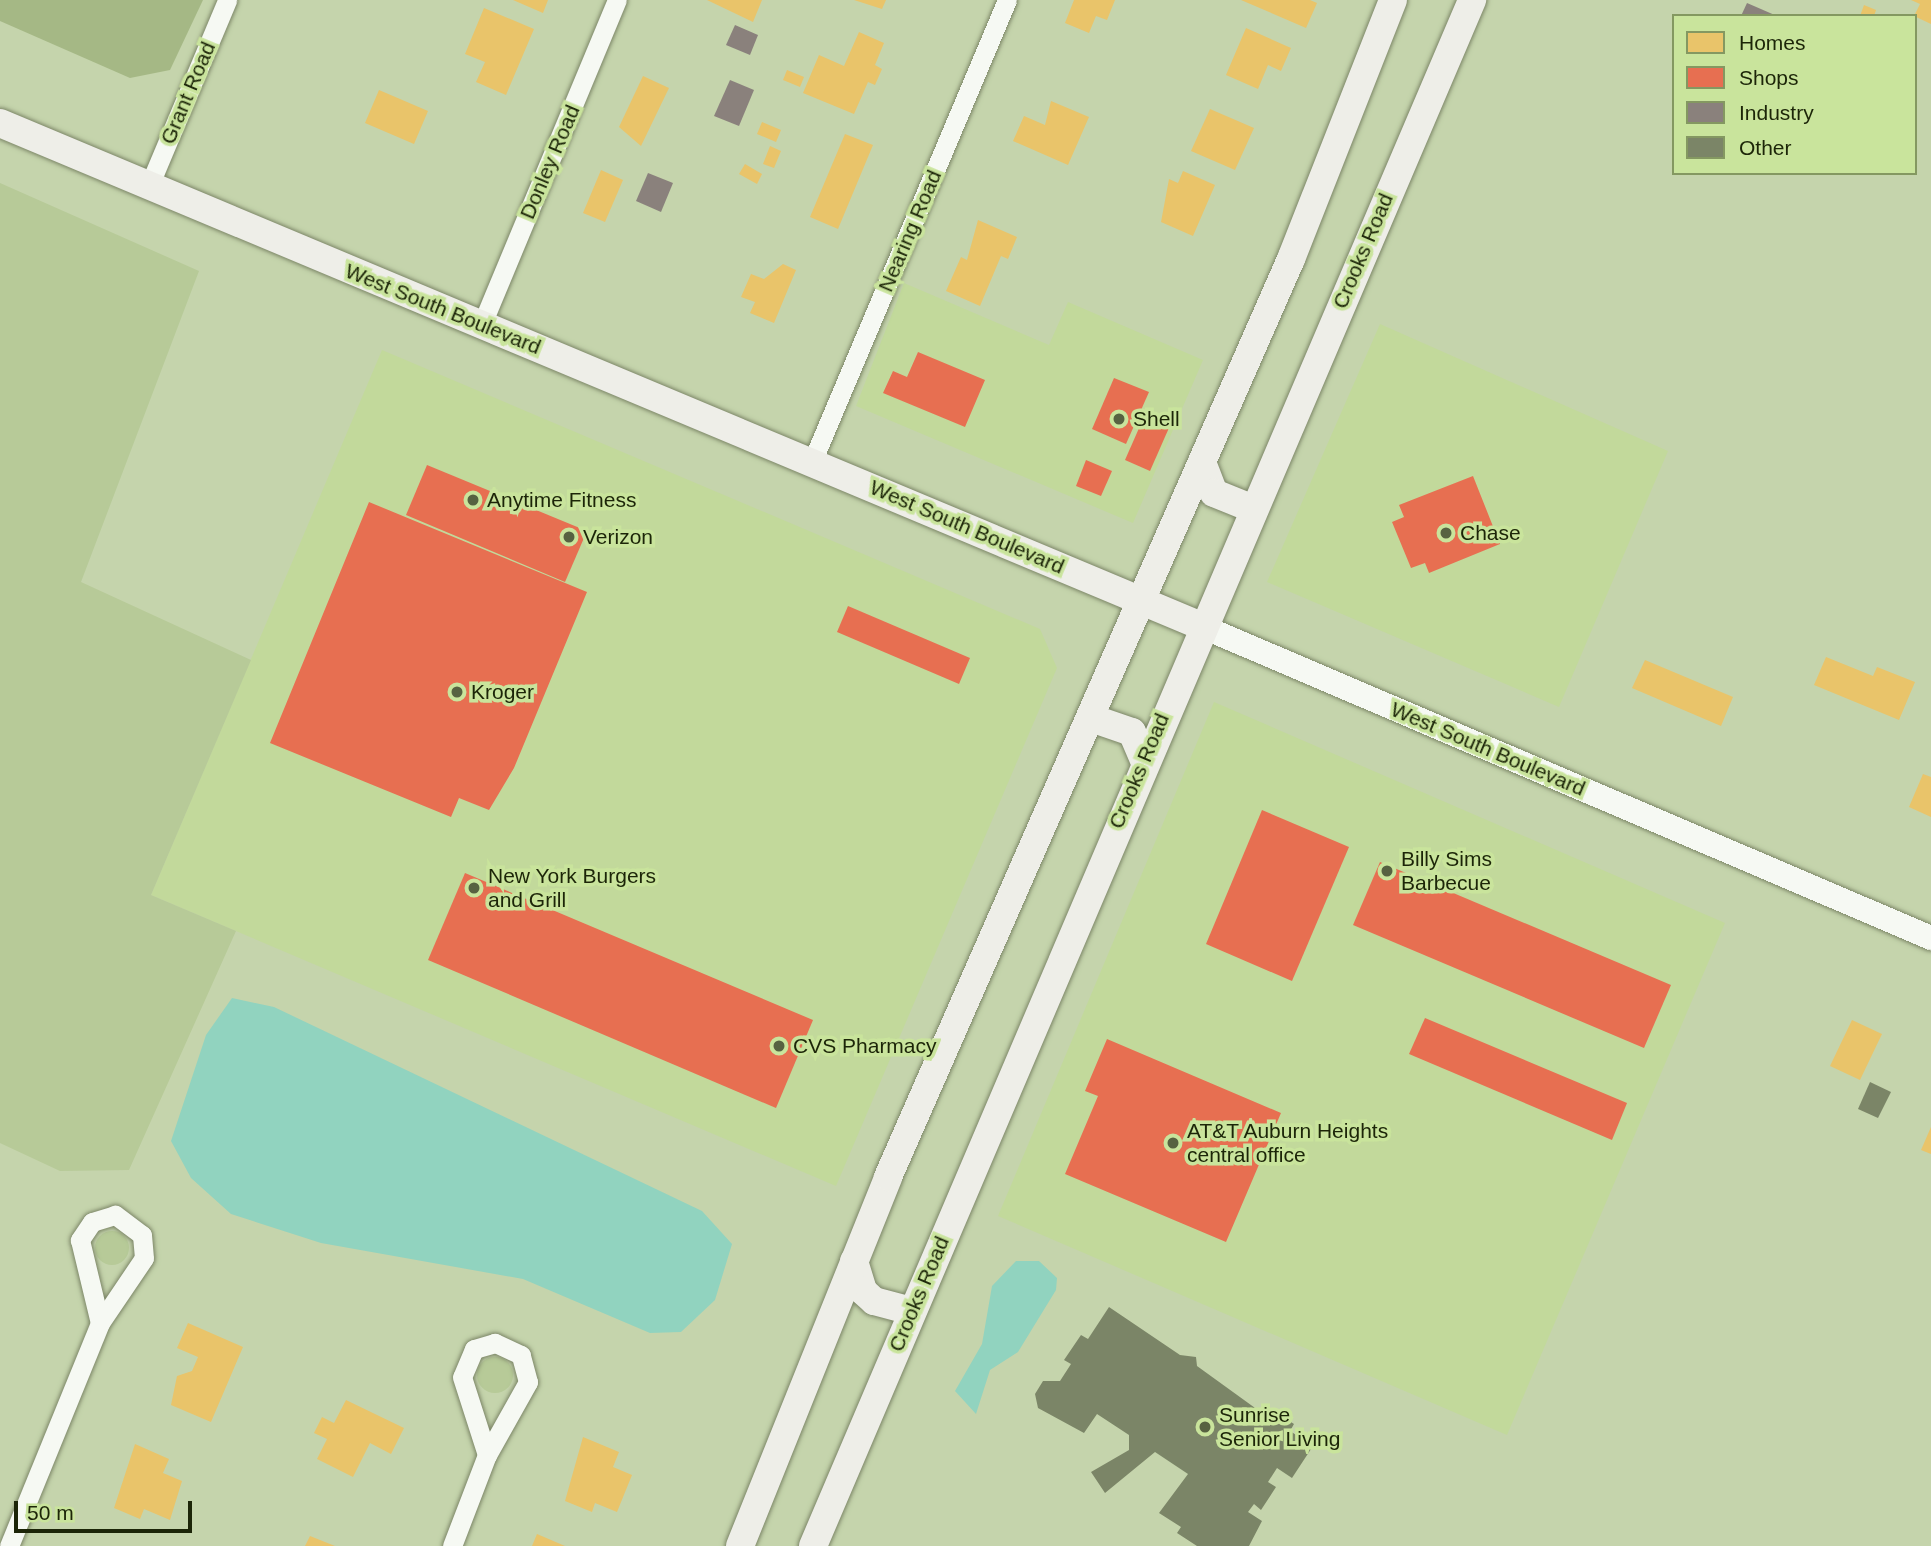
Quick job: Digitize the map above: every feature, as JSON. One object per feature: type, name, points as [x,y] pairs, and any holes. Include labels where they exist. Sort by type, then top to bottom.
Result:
[{"type":"main road","points":[[740,1546],[854,1261],[1202,463],[1393,0]]},
{"type":"main road","name":"Crooks Road","points":[[813,1546],[1200,626],[1472,0]]},
{"type":"main road","name":"West South Boulevard","points":[[0,123],[1200,626]]},
{"type":"main road","points":[[1202,463],[1214,493],[1251,508]]},
{"type":"main road","points":[[1091,718],[1132,732],[1144,760]]},
{"type":"main road","points":[[854,1261],[858,1280],[874,1301],[912,1311]]},
{"type":"street","name":"Grant Road","points":[[149,186],[228,0]]},
{"type":"street","name":"Donley Road","points":[[482,324],[617,0]]},
{"type":"street","name":"Nearing Road","points":[[812,462],[1007,0]]},
{"type":"street","name":"West South Boulevard","points":[[1200,626],[1931,938]]},
{"type":"street","points":[[9,1546],[100,1323],[144,1258],[142,1235],[115,1215],[92,1222],[80,1240],[100,1323]]},
{"type":"street","points":[[452,1546],[487,1455],[528,1382],[522,1355],[495,1343],[474,1349],[462,1377],[487,1455]]},
{"type":"shaded area","points":[[0,0],[203,0],[170,70],[130,78],[0,21]]},
{"type":"shaded area","points":[[0,183],[199,271],[81,582],[251,660],[151,895],[236,931],[129,1170],[60,1171],[0,1143]]},
{"type":"shaded area","points":[[904,283],[1049,345],[1068,302],[1203,360],[1133,523],[856,406]]},
{"type":"shaded area","points":[[1380,324],[1668,451],[1559,707],[1267,582]]},
{"type":"shaded area","points":[[382,350],[1040,629],[1057,668],[836,1186],[151,895]]},
{"type":"shaded area","points":[[1214,702],[1725,923],[1507,1435],[998,1216]]},
{"type":"shaded area","points":[[112,1231],[124,1236],[129,1248],[124,1260],[112,1265],[100,1260],[95,1248],[100,1236]]},
{"type":"shaded area","points":[[495,1357],[507,1363],[513,1375],[507,1387],[495,1393],[483,1387],[477,1375],[483,1363]]},
{"type":"water","points":[[232,998],[274,1007],[702,1211],[732,1244],[715,1300],[681,1332],[650,1333],[523,1279],[321,1243],[231,1214],[191,1178],[171,1141],[206,1035]]},
{"type":"water","points":[[1016,1261],[1039,1261],[1057,1278],[1056,1290],[1018,1352],[990,1370],[976,1414],[955,1391],[982,1344],[992,1286]]},
{"type":"building: Homes","points":[[513,0],[548,0],[543,13]]},
{"type":"building: Homes","points":[[707,0],[762,0],[753,22]]},
{"type":"building: Homes","points":[[854,0],[886,0],[882,9]]},
{"type":"building: Homes","points":[[1074,0],[1115,0],[1107,20],[1096,16],[1089,33],[1065,23]]},
{"type":"building: Homes","points":[[1241,0],[1310,0],[1317,3],[1306,28]]},
{"type":"building: Homes","points":[[1911,0],[1931,0],[1931,24],[1915,14],[1920,4]]},
{"type":"building: Homes","points":[[1864,5],[1876,10],[1875,14],[1861,14]]},
{"type":"building: Homes","points":[[484,8],[534,29],[506,95],[476,82],[485,62],[465,54]]},
{"type":"building: Homes","points":[[1246,28],[1291,48],[1281,71],[1268,65],[1258,89],[1226,75]]},
{"type":"building: Homes","points":[[859,32],[884,43],[875,65],[882,69],[875,85],[868,82],[854,114],[803,93],[819,55],[844,66]]},
{"type":"building: Homes","points":[[787,70],[804,77],[800,87],[783,80]]},
{"type":"building: Homes","points":[[643,76],[669,88],[641,146],[619,127]]},
{"type":"building: Homes","points":[[379,90],[428,111],[414,144],[365,123]]},
{"type":"building: Homes","points":[[1051,101],[1089,117],[1068,165],[1013,141],[1024,116],[1045,125]]},
{"type":"building: Homes","points":[[1210,109],[1254,128],[1235,170],[1191,151]]},
{"type":"building: Homes","points":[[762,122],[781,130],[776,142],[757,134]]},
{"type":"building: Homes","points":[[845,134],[873,145],[838,229],[810,217]]},
{"type":"building: Homes","points":[[770,146],[781,151],[774,168],[763,164]]},
{"type":"building: Homes","points":[[745,164],[762,174],[757,184],[739,174]]},
{"type":"building: Homes","points":[[601,170],[623,180],[605,222],[583,213]]},
{"type":"building: Homes","points":[[1183,171],[1215,185],[1193,236],[1161,222],[1169,179],[1178,183]]},
{"type":"building: Homes","points":[[978,220],[1017,237],[1008,259],[1001,256],[980,306],[946,291],[961,257],[967,260]]},
{"type":"building: Homes","points":[[783,264],[796,270],[774,323],[750,313],[755,302],[741,297],[751,274],[764,279]]},
{"type":"building: Homes","points":[[1826,657],[1873,676],[1877,667],[1915,682],[1899,720],[1814,685]]},
{"type":"building: Homes","points":[[1645,660],[1733,697],[1721,726],[1632,688]]},
{"type":"building: Homes","points":[[1923,774],[1931,777],[1931,817],[1909,807]]},
{"type":"building: Homes","points":[[1852,1020],[1882,1034],[1860,1080],[1830,1066]]},
{"type":"building: Homes","points":[[1931,1127],[1931,1154],[1921,1150]]},
{"type":"building: Homes","points":[[188,1323],[243,1347],[211,1422],[171,1405],[177,1376],[192,1371],[198,1357],[177,1348]]},
{"type":"building: Homes","points":[[346,1400],[404,1428],[391,1454],[370,1443],[353,1477],[317,1459],[327,1439],[314,1433],[322,1417],[334,1423]]},
{"type":"building: Homes","points":[[583,1437],[619,1452],[613,1467],[632,1475],[617,1512],[595,1503],[592,1512],[565,1501]]},
{"type":"building: Homes","points":[[135,1444],[169,1459],[163,1473],[182,1481],[170,1520],[144,1509],[140,1519],[114,1508]]},
{"type":"building: Homes","points":[[537,1534],[565,1546],[532,1546]]},
{"type":"building: Homes","points":[[310,1536],[335,1546],[305,1546]]},
{"type":"building: Shops","points":[[918,352],[985,380],[965,427],[883,393],[893,371],[907,377]]},
{"type":"building: Shops","points":[[1114,378],[1149,392],[1126,444],[1092,429]]},
{"type":"building: Shops","points":[[1147,410],[1172,421],[1150,471],[1125,460]]},
{"type":"building: Shops","points":[[1086,460],[1112,471],[1101,496],[1076,486]]},
{"type":"building: Shops","points":[[427,465],[587,531],[565,582],[406,515]]},
{"type":"building: Shops","name":"Chase","points":[[1473,476],[1500,544],[1429,573],[1425,563],[1411,568],[1392,522],[1404,517],[1399,505]]},
{"type":"building: Shops","points":[[369,502],[587,592],[514,768],[489,810],[459,798],[451,817],[270,743]]},
{"type":"building: Shops","points":[[848,606],[970,658],[959,684],[837,632]]},
{"type":"building: Shops","points":[[1262,810],[1349,847],[1292,981],[1206,944]]},
{"type":"building: Shops","points":[[1380,862],[1671,985],[1644,1048],[1353,925]]},
{"type":"building: Shops","points":[[465,873],[813,1020],[776,1108],[428,960]]},
{"type":"building: Shops","points":[[1425,1018],[1627,1103],[1612,1140],[1409,1054]]},
{"type":"building: Shops","name":"AT&T Auburn Heights central office","points":[[1107,1039],[1281,1113],[1226,1242],[1065,1174],[1098,1096],[1085,1091]]},
{"type":"building: Industry","points":[[1747,3],[1772,14],[1742,14]]},
{"type":"building: Industry","points":[[735,25],[758,35],[750,55],[726,45]]},
{"type":"building: Industry","points":[[730,80],[754,90],[739,126],[714,116]]},
{"type":"building: Industry","points":[[648,173],[673,183],[661,212],[636,201]]},
{"type":"building: Other","points":[[1870,1082],[1891,1092],[1878,1118],[1858,1109]]},
{"type":"building: Other","name":"Sunrise Senior Living","points":[[1109,1307],[1180,1355],[1196,1357],[1197,1366],[1262,1413],[1266,1406],[1294,1424],[1290,1431],[1313,1446],[1292,1478],[1277,1468],[1268,1482],[1276,1487],[1261,1510],[1254,1504],[1248,1512],[1262,1521],[1249,1546],[1197,1546],[1177,1533],[1181,1527],[1159,1513],[1188,1474],[1155,1452],[1105,1493],[1091,1472],[1129,1450],[1129,1435],[1097,1414],[1084,1433],[1038,1408],[1035,1394],[1043,1381],[1060,1381],[1071,1364],[1064,1360],[1081,1335],[1088,1339]]},
{"type":"place","name":"Shell","points":[[1119,419]]},
{"type":"place","name":"Anytime Fitness","points":[[473,500]]},
{"type":"place","name":"Chase","points":[[1446,533]]},
{"type":"place","name":"Verizon","points":[[569,537]]},
{"type":"place","name":"Kroger","points":[[457,692]]},
{"type":"place","name":"Billy Sims Barbecue","points":[[1387,871]]},
{"type":"place","name":"New York Burgers and Grill","points":[[474,888]]},
{"type":"place","name":"CVS Pharmacy","points":[[779,1046]]},
{"type":"place","name":"AT&T Auburn Heights central office","points":[[1173,1143]]},
{"type":"place","name":"Sunrise Senior Living","points":[[1205,1427]]}]
